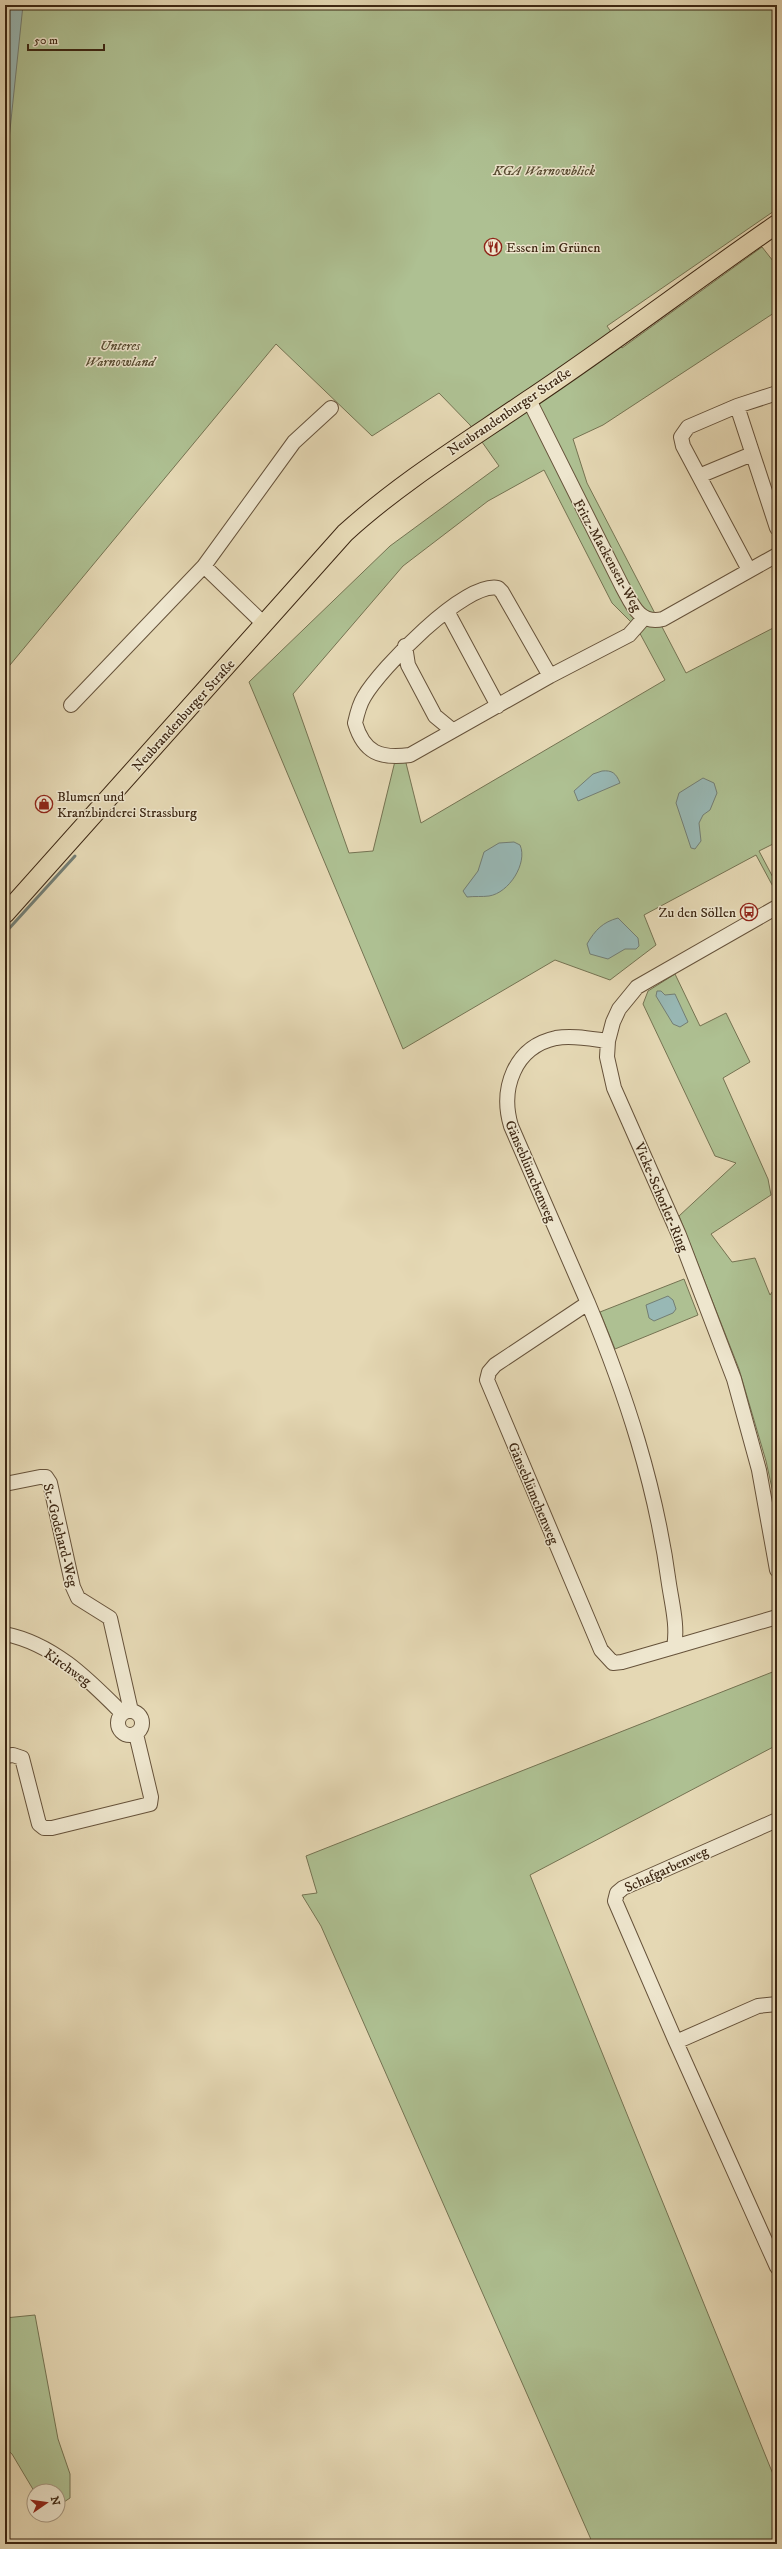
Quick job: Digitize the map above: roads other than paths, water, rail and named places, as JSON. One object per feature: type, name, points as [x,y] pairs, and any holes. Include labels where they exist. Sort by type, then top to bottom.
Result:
[{"type":"main road","name":"Neubrandenburger Straße","points":[[5,914],[345,533],[378,503],[427,467],[529,400],[777,224]]},
{"type":"street","points":[[749,570],[683,446],[681,437],[688,427],[737,406],[777,393]]},
{"type":"street","name":"Fritz-Mackensen-Weg","points":[[529,400],[622,586],[637,611],[644,618],[653,621],[663,619],[777,555]]},
{"type":"street","points":[[737,406],[777,528]]},
{"type":"street","points":[[71,705],[204,566],[294,442],[331,408]]},
{"type":"street","points":[[699,476],[752,454]]},
{"type":"street","points":[[204,566],[264,624]]},
{"type":"street","points":[[550,676],[498,588],[484,587],[447,611],[405,646],[364,697],[356,723],[359,734],[372,750],[381,755],[410,755],[550,676],[628,635],[644,618]]},
{"type":"street","points":[[447,611],[498,706]]},
{"type":"street","points":[[405,646],[408,665],[435,716],[452,730]]},
{"type":"street","name":"Vicke-Schorler-Ring","points":[[777,907],[636,987],[619,1009],[608,1041],[609,1070],[614,1088],[679,1235],[734,1379],[759,1470],[777,1570]]},
{"type":"street","name":"Gänseblümchenweg","points":[[608,1041],[568,1037],[556,1038],[537,1045],[522,1058],[509,1081],[506,1096],[507,1112],[511,1126],[588,1303],[624,1394],[645,1464],[668,1572],[673,1613],[674,1647]]},
{"type":"street","name":"Gänseblümchenweg","points":[[588,1303],[495,1365],[489,1372],[489,1387],[601,1650],[607,1659],[613,1663],[622,1662],[777,1617]]},
{"type":"street","name":"St.-Godehard-Weg","points":[[5,1484],[40,1477],[46,1477],[50,1483],[73,1587],[78,1598],[110,1618],[126,1712]]},
{"type":"street","name":"Kirchweg","points":[[5,1634],[57,1655],[126,1712]]},
{"type":"street","points":[[126,1712],[139,1715],[141,1720],[141,1728],[136,1734],[126,1735],[119,1730],[117,1721],[126,1712]]},
{"type":"street","points":[[5,1756],[13,1755],[22,1758],[38,1824],[44,1828],[52,1828],[150,1804],[151,1797],[136,1734]]},
{"type":"street","name":"Schafgarbenweg","points":[[777,1820],[623,1888],[617,1893],[615,1901],[616,1908],[777,2267]]},
{"type":"street","points":[[676,2042],[758,2006],[777,2004]]},
{"type":"water","points":[[5,5],[23,5],[5,178]]},
{"type":"water","points":[[602,771],[613,773],[620,783],[578,801],[574,791],[593,774]]},
{"type":"water","points":[[703,778],[714,783],[717,793],[710,810],[703,815],[699,823],[701,841],[695,849],[691,848],[676,803],[679,793]]},
{"type":"water","points":[[514,842],[520,845],[522,852],[519,868],[510,883],[496,894],[489,896],[467,897],[463,891],[478,871],[484,852],[499,843]]},
{"type":"water","points":[[618,918],[638,938],[639,946],[636,949],[625,949],[608,959],[590,954],[587,944],[593,935],[604,924]]},
{"type":"water","points":[[657,991],[661,991],[665,995],[675,994],[688,1022],[680,1027],[673,1024],[656,996]]},
{"type":"water","points":[[668,1296],[673,1300],[676,1309],[673,1313],[654,1321],[649,1318],[646,1305]]},
{"type":"waterway","points":[[5,933],[75,856]]},
{"type":"place","name":"Essen im Grünen","points":[[493,247]]},
{"type":"place","name":"Blumen und Kranzbinderei Strassburg","points":[[44,804]]},
{"type":"place","name":"Zu den Söllen","points":[[749,912]]},
{"type":"park label","name":"KGA Warnowblick","points":[[544,170]]},
{"type":"park label","name":"Unteres Warnowland","points":[[120,354]]}]
